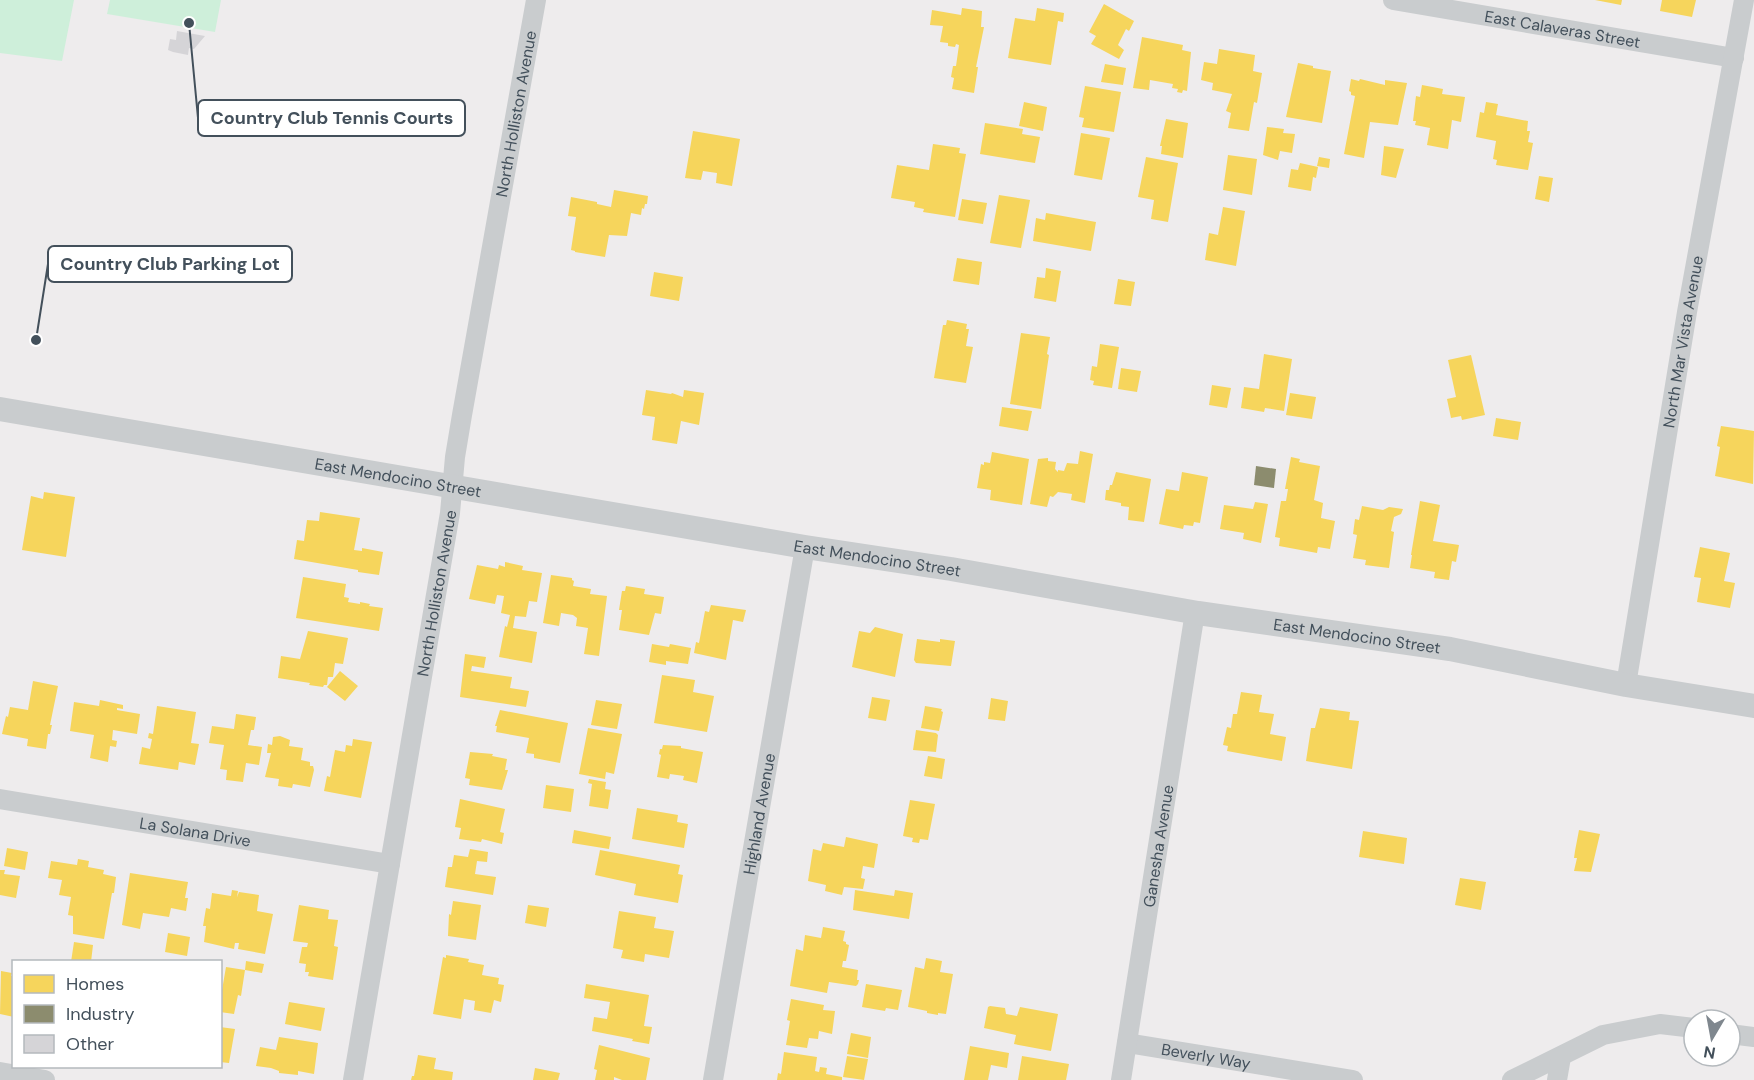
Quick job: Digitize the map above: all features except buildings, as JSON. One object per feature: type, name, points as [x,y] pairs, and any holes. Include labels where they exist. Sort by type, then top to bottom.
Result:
[{"type":"street","name":"North Holliston Avenue","points":[[353,1080],[450,513],[460,426],[536,0]]},
{"type":"street","name":"East Calaveras Street","points":[[1393,0],[1734,57]]},
{"type":"street","name":"North Mar Vista Avenue","points":[[1626,685],[1687,312],[1744,0]]},
{"type":"street","name":"East Mendocino Street","points":[[0,409],[1195,612],[1450,649],[1626,685],[1754,706]]},
{"type":"street","name":"Highland Avenue","points":[[713,1080],[805,547]]},
{"type":"street","name":"Ganesha Avenue","points":[[1121,1080],[1195,612]]},
{"type":"street","name":"La Solana Drive","points":[[0,799],[390,864]]},
{"type":"street","points":[[1512,1080],[1603,1035],[1660,1023],[1682,1026]]},
{"type":"street","name":"Beverly Way","points":[[1127,1043],[1353,1080]]},
{"type":"street","points":[[1557,1080],[1561,1057]]},
{"type":"street","points":[[0,1072],[45,1080]]},
{"type":"green space","points":[[0,0],[74,0],[62,61],[0,53]]},
{"type":"green space","points":[[110,0],[221,0],[215,32],[107,14]]},
{"type":"place","name":"Country Club Tennis Courts","points":[[189,23]]},
{"type":"place","name":"Country Club Parking Lot","points":[[36,340]]}]
